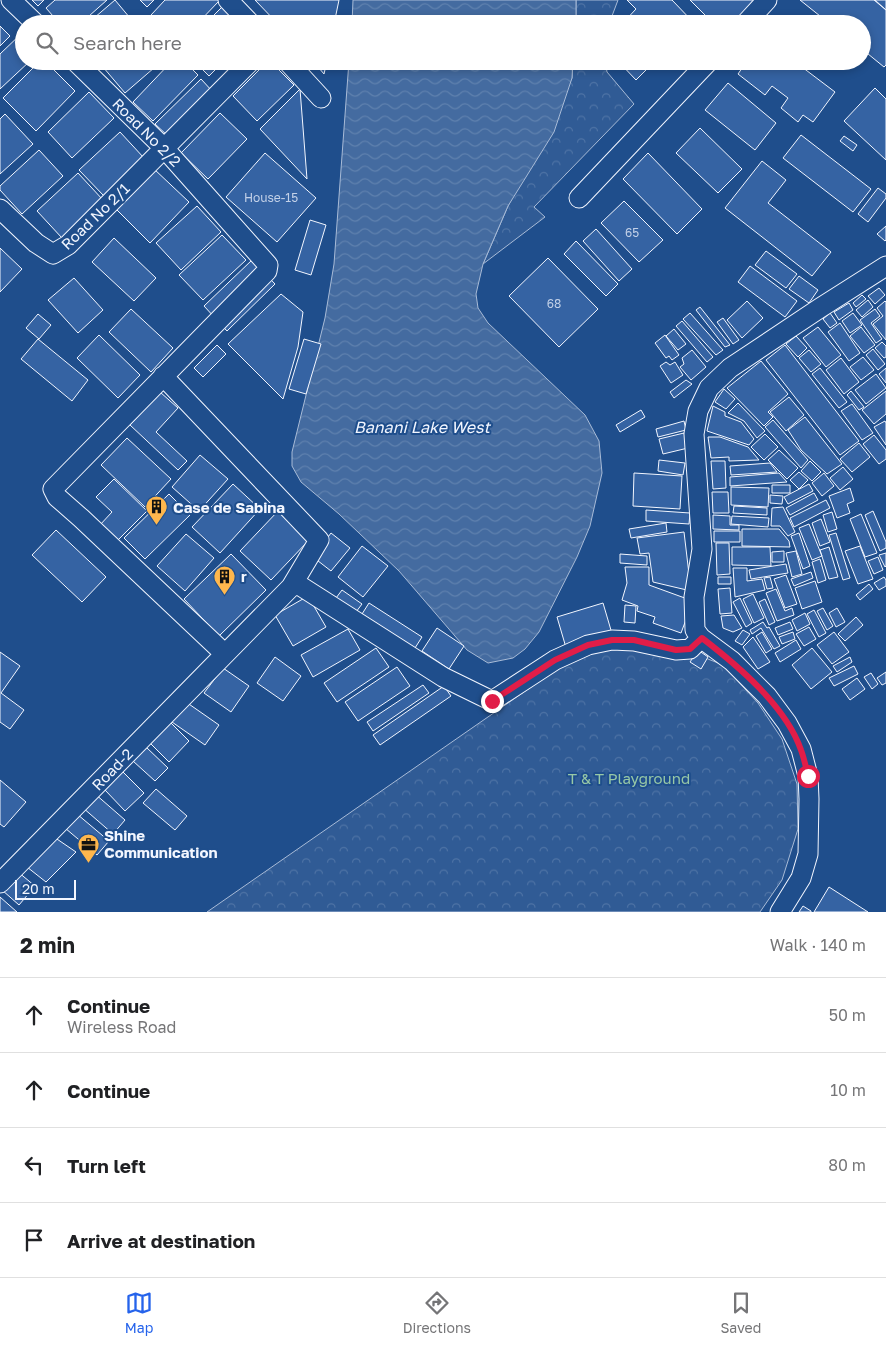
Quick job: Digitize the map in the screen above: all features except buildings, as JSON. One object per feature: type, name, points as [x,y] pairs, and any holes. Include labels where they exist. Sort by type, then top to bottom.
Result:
[{"type":"street","points":[[11,0],[27,15]]},
{"type":"street","points":[[228,0],[242,15]]},
{"type":"street","points":[[754,15],[768,0]]},
{"type":"street","name":"Road No 2/2","points":[[84,70],[164,148],[268,265],[266,271],[163,376]]},
{"type":"street","points":[[164,148],[242,70]]},
{"type":"street","points":[[295,70],[321,98]]},
{"type":"street","points":[[579,198],[700,70]]},
{"type":"street","name":"Road No 2/1","points":[[0,209],[36,243],[53,254],[68,245],[164,148]]},
{"type":"street","points":[[780,912],[801,878],[808,854],[810,799],[808,776],[801,748],[787,723],[767,696],[732,661],[702,638],[696,630],[694,597],[702,549],[694,434],[698,411],[709,388],[730,368],[886,266]]},
{"type":"street","points":[[163,376],[53,489],[57,497],[225,654]]},
{"type":"street","name":"Road-2","points":[[0,883],[292,586],[319,540],[163,376]]},
{"type":"street","points":[[292,586],[302,586],[443,677],[492,701],[555,660],[588,645],[612,640],[634,640],[676,650],[690,649],[702,638]]},
{"type":"green space","points":[[576,0],[618,0],[612,15],[576,15]]},
{"type":"green space","points":[[572,70],[607,70],[634,104],[534,207],[545,217],[483,264],[508,206],[572,78]]},
{"type":"green space","name":"T & T Playground","points":[[678,647],[723,665],[758,703],[782,739],[797,784],[798,829],[782,880],[760,912],[207,912],[583,651]]},
{"type":"water","points":[[353,0],[576,0],[576,15],[352,15]]},
{"type":"water","name":"Banani Lake West","points":[[348,70],[572,70],[572,78],[554,132],[508,206],[483,264],[476,294],[478,308],[488,323],[585,415],[599,441],[602,473],[590,526],[577,557],[539,632],[525,649],[513,658],[488,663],[467,650],[399,571],[339,514],[301,482],[292,466],[292,452],[325,318],[334,264]]},
{"type":"place","name":"Case de Sabina","points":[[157,526]]},
{"type":"place","name":"r","points":[[225,595]]},
{"type":"place","name":"Shine Communication","points":[[88,863]]},
{"type":"route","points":[[492,701],[497,700],[555,660],[588,645],[612,640],[634,640],[676,650],[690,649],[702,638],[732,661],[767,696],[787,723],[801,748],[808,776]]}]
